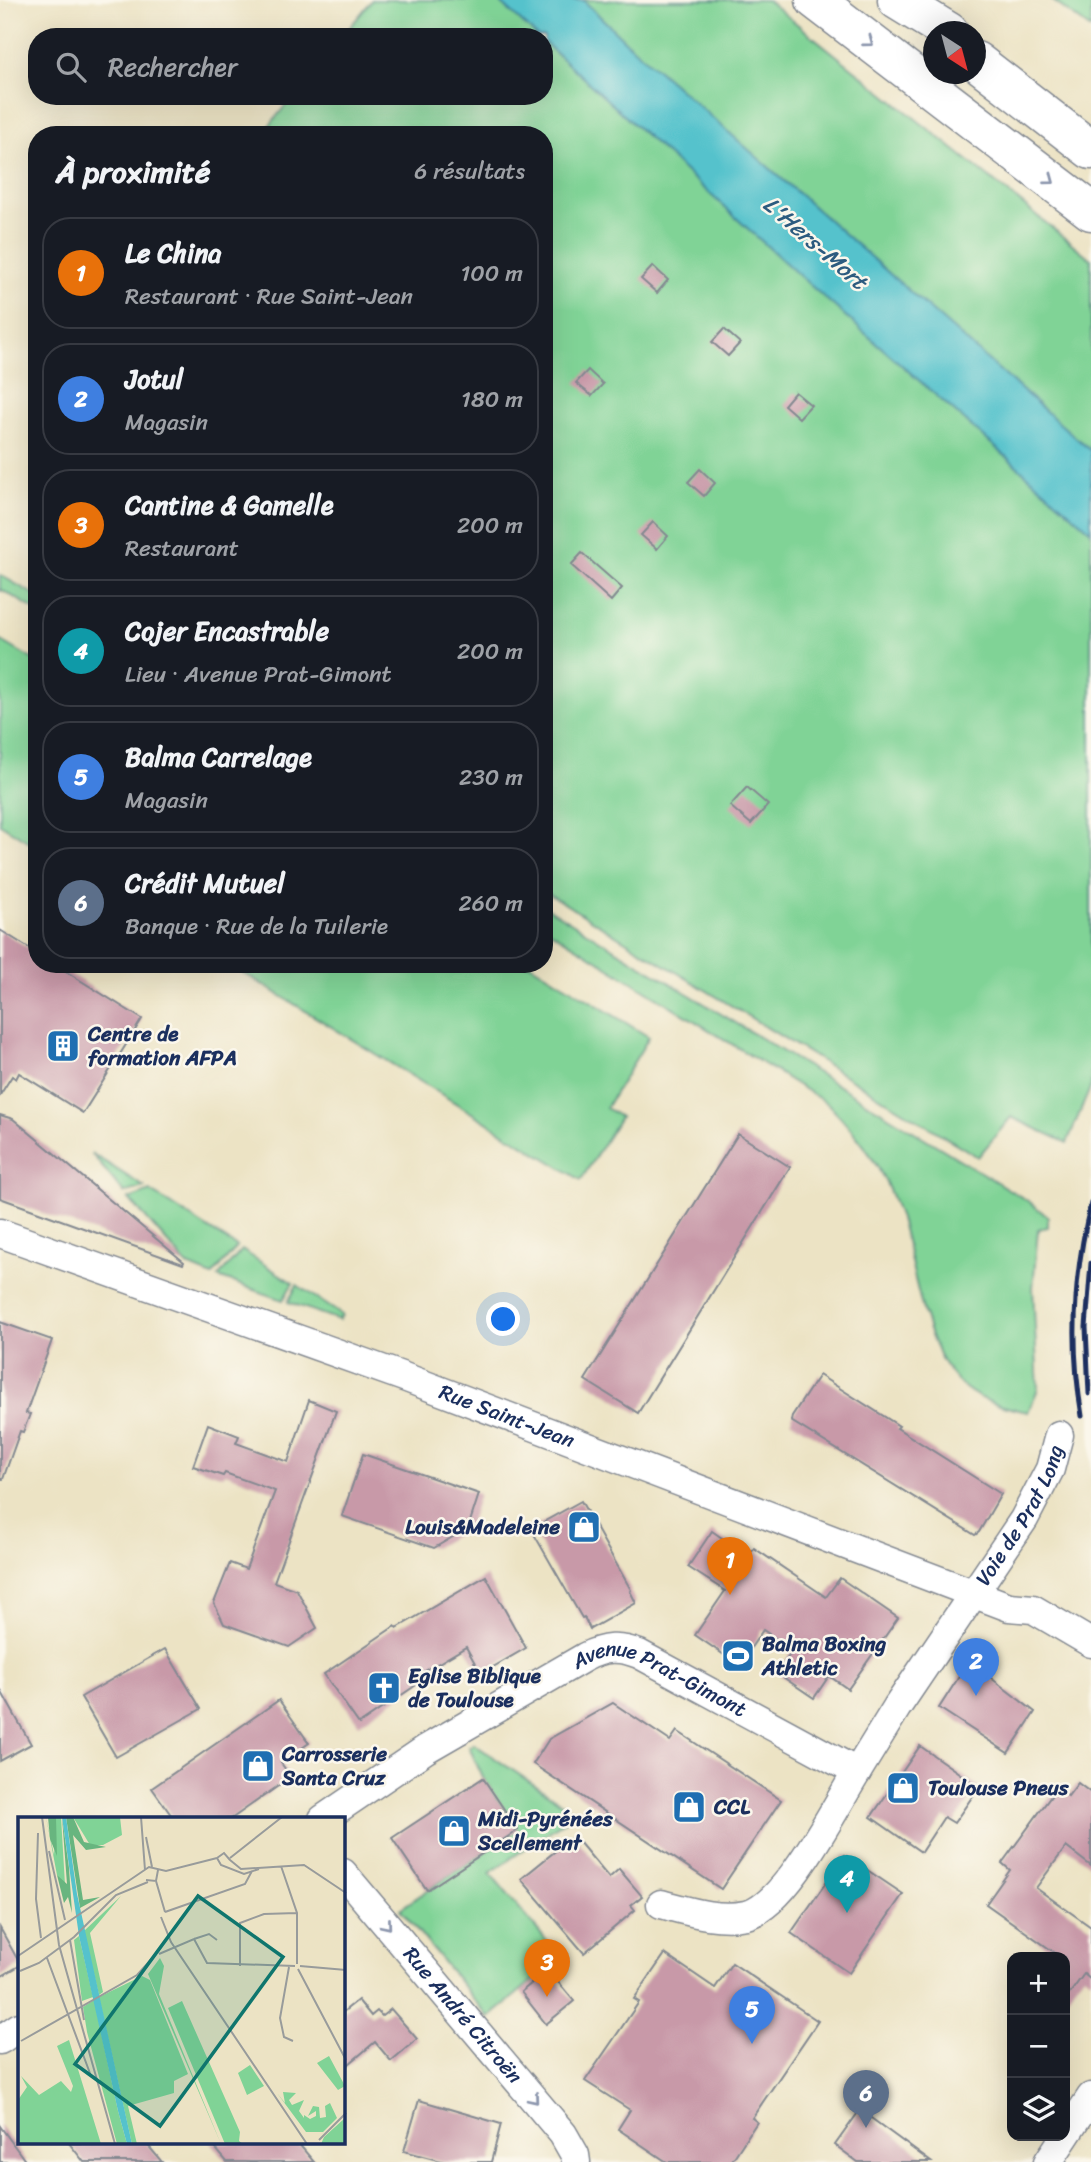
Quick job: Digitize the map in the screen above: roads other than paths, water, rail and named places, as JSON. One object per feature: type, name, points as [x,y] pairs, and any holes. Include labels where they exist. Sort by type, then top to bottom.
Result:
[{"type":"highway","points":[[815,0],[1091,211]]},
{"type":"highway","points":[[896,0],[923,21]]},
{"type":"highway","points":[[896,0],[930,21]]},
{"type":"highway","points":[[986,55],[1091,118]]},
{"type":"highway","points":[[986,69],[1091,150]]},
{"type":"street","name":"Rue Saint-Jean","points":[[0,1233],[404,1377],[1009,1607],[1033,1609],[1091,1643]]},
{"type":"street","name":"Voie de Prat Long","points":[[976,1594],[1040,1491],[1050,1469],[1059,1434]]},
{"type":"street","points":[[661,1904],[701,1914],[731,1917],[749,1914],[765,1906],[779,1892],[824,1828],[897,1707],[976,1594]]},
{"type":"street","name":"Rue Saint-Jean","points":[[1009,1607],[1025,1624],[1091,1664]]},
{"type":"street","name":"Avenue Prat-Gimont","points":[[326,1817],[426,1749],[600,1649],[625,1648],[639,1654],[857,1772]]},
{"type":"street","name":"Rue André Citroën","points":[[345,1875],[563,2134],[576,2162]]},
{"type":"street","points":[[0,2040],[18,2028]]},
{"type":"street","points":[[1048,2162],[1091,2098]]},
{"type":"water","name":"L'Hers-Mort","points":[[498,0],[583,0],[625,41],[1091,451],[1091,531],[801,277],[553,50],[553,28],[528,28]]},
{"type":"railway","points":[[1082,1416],[1076,1363],[1076,1309],[1081,1256],[1091,1203]]},
{"type":"railway","points":[[1089,1394],[1086,1327],[1091,1263]]},
{"type":"place","name":"Centre de formation AFPA","points":[[63,1046]]},
{"type":"place","name":"Louis&Madeleine","points":[[584,1527]]},
{"type":"place","name":"Le China","points":[[730,1595]]},
{"type":"place","name":"Balma Boxing Athletic","points":[[738,1656]]},
{"type":"place","name":"Eglise Biblique de Toulouse","points":[[384,1688]]},
{"type":"place","name":"Jotul","points":[[976,1696]]},
{"type":"place","name":"Carrosserie Santa Cruz","points":[[258,1766]]},
{"type":"place","name":"Toulouse Pneus","points":[[903,1788]]},
{"type":"place","name":"CCL","points":[[689,1807]]},
{"type":"place","name":"Midi-Pyrénées Scellement","points":[[454,1831]]},
{"type":"place","name":"Cojer Encastrable","points":[[847,1913]]},
{"type":"place","name":"Cantine & Gamelle","points":[[547,1997]]},
{"type":"place","name":"Balma Carrelage","points":[[752,2044]]},
{"type":"place","name":"Crédit Mutuel","points":[[866,2128]]}]
